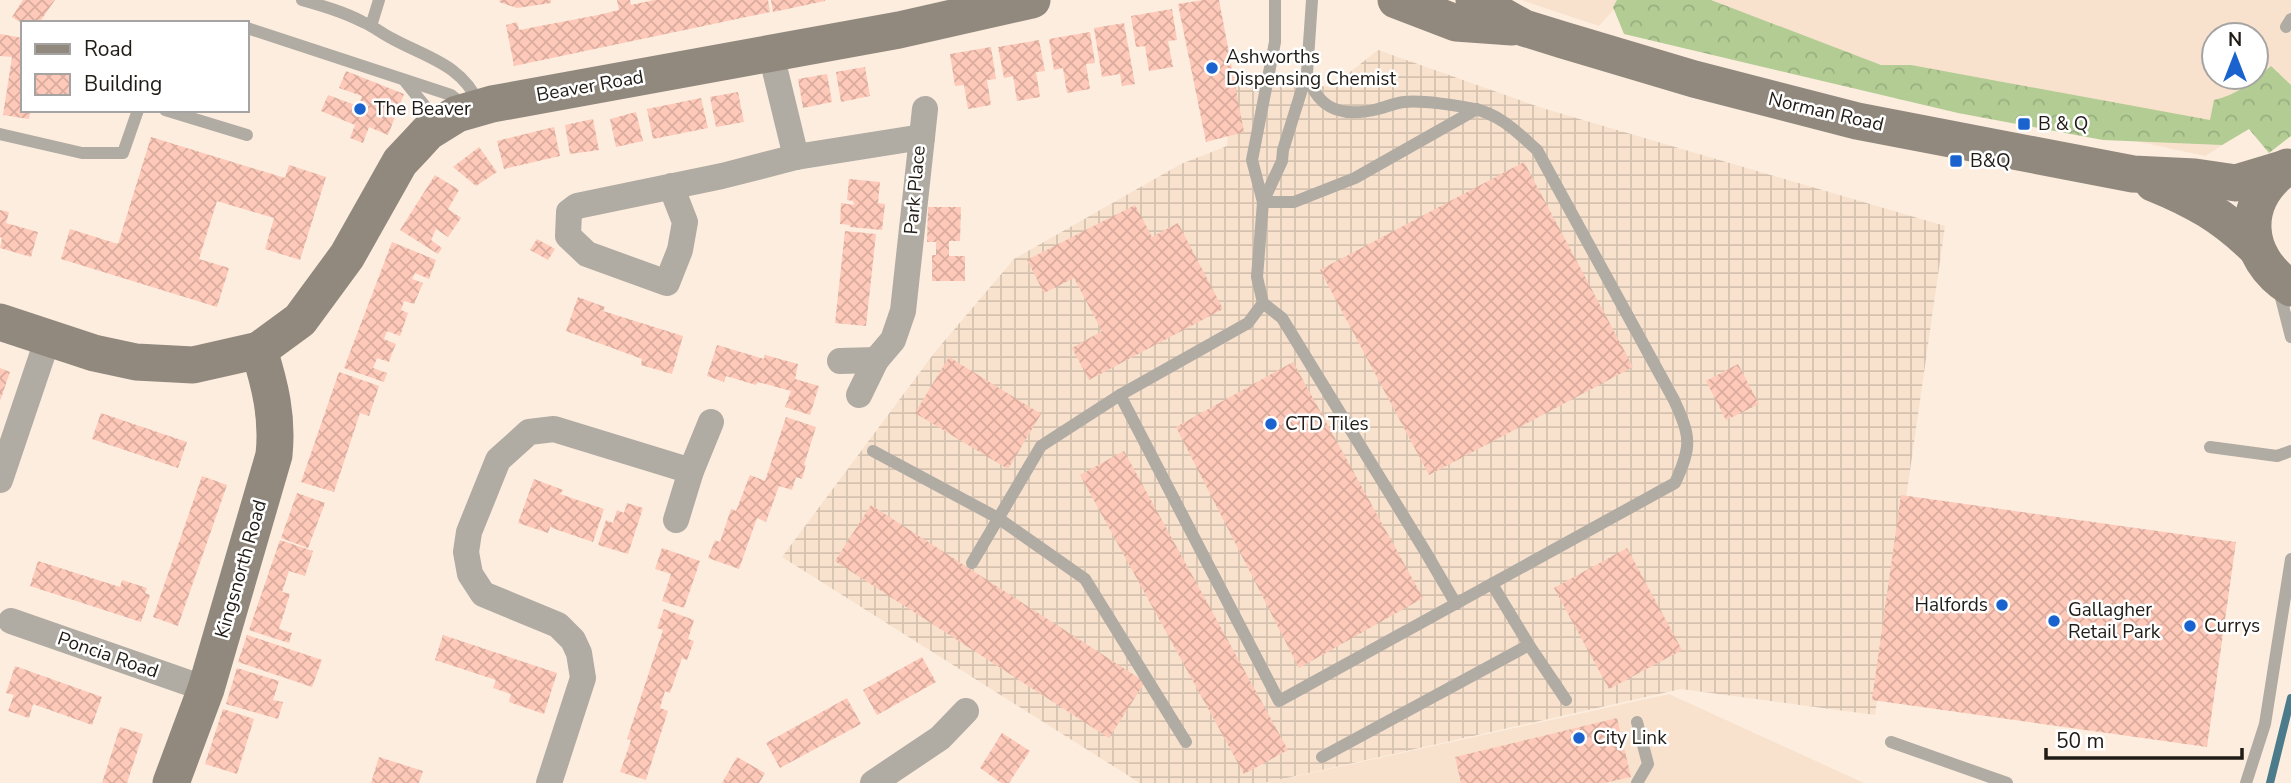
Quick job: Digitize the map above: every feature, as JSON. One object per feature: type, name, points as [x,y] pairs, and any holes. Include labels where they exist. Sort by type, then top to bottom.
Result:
[{"type":"main road","name":"Beaver Road","points":[[259,350],[300,320],[347,256],[400,162],[428,132],[464,114],[900,30],[1032,0]]},
{"type":"main road","name":"Norman Road","points":[[1396,0],[1456,23],[1524,28]]},
{"type":"main road","name":"Norman Road","points":[[1474,0],[1524,28],[1693,79],[1857,121],[2133,174],[2195,177],[2236,183],[2288,166]]},
{"type":"main road","points":[[2274,271],[2253,230],[2254,212],[2271,179],[2288,166]]},
{"type":"main road","name":"Norman Road","points":[[2133,174],[2189,198],[2231,224],[2274,271]]},
{"type":"main road","points":[[0,322],[94,353],[136,362],[193,365],[259,350]]},
{"type":"main road","name":"Kingsnorth Road","points":[[171,783],[206,689],[274,454],[276,423],[271,389],[259,350]]},
{"type":"street","points":[[771,54],[796,157]]},
{"type":"street","points":[[922,137],[925,109]]},
{"type":"street","name":"Park Place","points":[[671,186],[685,222],[680,250],[667,283],[587,254],[568,236],[569,212],[577,206],[796,157],[922,137],[903,311],[893,340],[876,360],[859,395]]},
{"type":"street","points":[[0,480],[48,338]]},
{"type":"street","points":[[840,361],[876,360]]},
{"type":"street","points":[[676,520],[691,471],[711,422]]},
{"type":"street","points":[[549,783],[583,678],[579,653],[573,640],[558,625],[483,594],[470,575],[466,552],[469,532],[498,460],[528,432],[554,429],[691,471]]},
{"type":"street","name":"Poncia Road","points":[[11,621],[206,689]]},
{"type":"street","points":[[873,783],[940,738],[966,712]]},
{"type":"lane","points":[[302,0],[341,12],[437,59],[472,89],[464,114]]},
{"type":"lane","points":[[371,26],[379,0]]},
{"type":"lane","points":[[1275,0],[1275,42],[1252,160],[1263,202],[1257,277],[1263,303],[1282,318],[1455,604]]},
{"type":"lane","points":[[1263,202],[1282,161],[1307,73],[1312,0]]},
{"type":"lane","points":[[248,28],[451,95],[464,114]]},
{"type":"lane","points":[[1120,395],[1279,701],[1675,483],[1685,461],[1688,430],[1536,150],[1504,120],[1477,109],[1404,102],[1356,113],[1336,109],[1322,102],[1312,91],[1307,73]]},
{"type":"lane","points":[[404,80],[464,114]]},
{"type":"lane","points":[[1263,202],[1294,202],[1354,178],[1477,109]]},
{"type":"lane","points":[[0,134],[82,153],[123,153],[137,112]]},
{"type":"lane","points":[[172,112],[247,135]]},
{"type":"lane","points":[[2274,271],[2291,337]]},
{"type":"lane","points":[[972,563],[1041,446],[1120,395],[1248,323],[1263,303]]},
{"type":"lane","points":[[2210,447],[2277,456],[2291,451]]},
{"type":"lane","points":[[873,452],[998,518],[1085,579],[1186,742]]},
{"type":"lane","points":[[2246,783],[2265,724],[2291,559]]},
{"type":"lane","points":[[1492,584],[1566,700]]},
{"type":"lane","points":[[1322,757],[1529,645]]},
{"type":"lane","points":[[1637,722],[1648,764],[1637,783]]},
{"type":"lane","points":[[1891,743],[2007,783]]},
{"type":"shaded area","points":[[1521,0],[1622,0],[1599,26]]},
{"type":"shaded area","points":[[1685,0],[2291,0],[2291,103],[2205,156],[1883,86]]},
{"type":"shaded area","points":[[1378,50],[1542,108],[1945,226],[1875,715],[1681,689],[1264,783],[1140,783],[782,557],[935,352],[1014,259],[1181,164],[1227,146],[1233,77],[1331,87]]},
{"type":"shaded area","points":[[1669,694],[1864,783],[1266,783]]},
{"type":"green space","points":[[1617,0],[1711,0],[1881,65],[1911,65],[2210,120],[2214,100],[2237,91],[2270,91],[2271,66],[2291,85],[2291,136],[2269,153],[2249,129],[2222,145],[2103,140],[1958,113],[1624,34],[1613,7]]},
{"type":"building","points":[[23,0],[55,0],[40,21],[21,23],[12,17]]},
{"type":"building","points":[[551,0],[551,3],[517,8],[499,2]]},
{"type":"building","points":[[617,0],[630,0],[631,5],[654,0],[768,0],[770,12],[514,66],[506,25],[517,22],[519,30],[598,15],[619,10]]},
{"type":"building","points":[[771,0],[825,0],[825,1],[773,12]]},
{"type":"building","name":"Ashworths Dispensing Chemist","points":[[1219,0],[1244,132],[1206,142],[1178,4]]},
{"type":"building","points":[[1172,9],[1177,40],[1168,41],[1173,67],[1149,71],[1145,46],[1136,47],[1131,16]]},
{"type":"building","points":[[1124,23],[1135,84],[1122,86],[1120,74],[1102,77],[1094,28]]},
{"type":"building","points":[[1090,32],[1095,63],[1086,64],[1090,89],[1067,93],[1063,68],[1054,70],[1049,39]]},
{"type":"building","points":[[0,34],[21,38],[21,112],[30,112],[29,119],[3,115],[12,57],[0,56]]},
{"type":"building","points":[[1039,40],[1045,71],[1036,72],[1040,97],[1017,101],[1013,76],[1004,78],[998,47]]},
{"type":"building","points":[[991,47],[996,79],[987,80],[991,105],[968,109],[964,85],[955,86],[950,54]]},
{"type":"building","points":[[865,67],[870,96],[841,102],[836,72]]},
{"type":"building","name":"The Beaver","points":[[346,71],[404,94],[388,135],[369,127],[363,143],[350,138],[355,125],[321,111],[328,95],[358,106],[362,96],[339,88]]},
{"type":"building","points":[[827,74],[832,102],[803,108],[798,79]]},
{"type":"building","points":[[738,92],[744,122],[716,127],[710,97]]},
{"type":"building","points":[[701,98],[708,128],[653,139],[647,109]]},
{"type":"building","points":[[636,112],[643,141],[616,147],[610,119]]},
{"type":"building","points":[[593,119],[599,150],[570,154],[565,125]]},
{"type":"building","points":[[554,127],[560,156],[504,169],[497,141]]},
{"type":"building","points":[[151,137],[285,178],[289,165],[326,177],[300,260],[265,249],[274,218],[217,201],[199,259],[229,268],[217,307],[61,259],[70,229],[118,244]]},
{"type":"building","points":[[479,147],[497,172],[476,186],[453,167]]},
{"type":"building","points":[[1524,162],[1633,367],[1429,475],[1320,270]]},
{"type":"building","points":[[435,175],[459,190],[448,209],[461,218],[448,237],[436,229],[431,240],[442,248],[438,254],[400,230]]},
{"type":"building","points":[[849,179],[880,182],[878,203],[885,204],[882,230],[840,224],[841,203],[854,205],[853,201],[847,200]]},
{"type":"building","points":[[1135,205],[1152,237],[1178,223],[1223,309],[1089,380],[1072,348],[1102,331],[1074,278],[1044,293],[1027,260]]},
{"type":"building","points":[[928,207],[961,207],[960,241],[949,241],[949,256],[965,256],[965,281],[932,281],[932,255],[936,255],[936,242],[927,242]]},
{"type":"building","points":[[0,210],[9,212],[6,223],[38,232],[31,257],[0,248]]},
{"type":"building","points":[[845,231],[876,234],[866,326],[835,323]]},
{"type":"building","points":[[537,239],[555,249],[548,260],[530,250]]},
{"type":"building","points":[[392,242],[436,260],[429,279],[415,273],[412,279],[423,283],[414,304],[404,301],[401,310],[408,313],[400,336],[387,331],[384,339],[396,344],[389,362],[377,358],[373,368],[387,373],[384,382],[344,368]]},
{"type":"building","points":[[578,297],[605,307],[603,311],[683,336],[672,374],[641,365],[642,359],[566,331]]},
{"type":"building","points":[[717,345],[764,359],[765,355],[798,364],[795,379],[819,386],[810,415],[785,407],[791,391],[726,376],[724,382],[707,376]]},
{"type":"building","points":[[949,357],[1041,414],[1008,469],[915,413]]},
{"type":"building","points":[[1293,362],[1423,598],[1299,668],[1176,427]]},
{"type":"building","points":[[1738,364],[1759,404],[1726,420],[1706,381]]},
{"type":"building","points":[[0,368],[10,372],[0,401]]},
{"type":"building","points":[[339,372],[379,386],[369,416],[360,413],[334,492],[301,482]]},
{"type":"building","points":[[101,413],[187,442],[178,468],[92,439]]},
{"type":"building","points":[[786,417],[816,427],[802,479],[796,477],[792,490],[779,486],[766,522],[757,518],[739,569],[708,558],[715,540],[720,542],[731,509],[736,511],[750,475],[765,481]]},
{"type":"building","points":[[1124,451],[1288,750],[1244,774],[1080,475]]},
{"type":"building","points":[[202,476],[227,485],[178,626],[153,617]]},
{"type":"building","points":[[534,479],[563,490],[560,494],[604,509],[593,542],[552,528],[551,525],[548,533],[518,523]]},
{"type":"building","points":[[297,493],[325,503],[308,548],[281,538]]},
{"type":"building","name":"Gallagher Retail Park","points":[[1901,495],[2236,542],[2207,747],[1872,700]]},
{"type":"building","points":[[627,503],[643,508],[628,554],[598,545],[606,520],[613,523],[617,510],[624,513]]},
{"type":"building","points":[[871,505],[1145,682],[1109,738],[835,561]]},
{"type":"building","points":[[280,540],[313,551],[305,576],[289,571],[282,592],[290,594],[279,629],[292,633],[289,643],[249,630]]},
{"type":"building","points":[[662,548],[700,561],[684,608],[662,601],[671,574],[655,569]]},
{"type":"building","points":[[1627,548],[1682,650],[1609,689],[1554,588]]},
{"type":"building","points":[[38,561],[120,587],[122,580],[147,588],[145,593],[150,595],[141,622],[30,586]]},
{"type":"building","points":[[664,609],[694,620],[688,639],[694,641],[687,660],[682,658],[670,693],[665,691],[660,708],[668,711],[646,780],[620,772],[631,740],[627,739],[663,630],[657,628]]},
{"type":"building","points":[[247,635],[322,660],[312,687],[238,662]]},
{"type":"building","points":[[443,635],[557,673],[544,714],[509,702],[511,694],[493,688],[496,680],[435,660]]},
{"type":"building","points":[[922,657],[936,682],[877,715],[863,690]]},
{"type":"building","points":[[15,666],[102,697],[92,725],[33,704],[29,718],[8,711],[14,695],[6,693]]},
{"type":"building","points":[[237,668],[279,681],[273,700],[283,702],[278,719],[226,704]]},
{"type":"building","points":[[847,698],[861,724],[780,768],[766,743]]},
{"type":"building","points":[[223,709],[254,719],[237,774],[205,764]]},
{"type":"building","name":"City Link","points":[[1617,718],[1631,777],[1604,783],[1461,783],[1455,757]]},
{"type":"building","points":[[120,727],[143,734],[127,783],[102,783]]},
{"type":"building","points":[[1002,733],[1030,751],[1009,783],[1001,783],[980,768]]},
{"type":"building","points":[[379,757],[423,771],[419,783],[371,783]]},
{"type":"building","points":[[737,757],[765,773],[759,783],[722,783]]},
{"type":"waterway","points":[[2270,783],[2291,698]]},
{"type":"place","name":"Ashworths Dispensing Chemist","points":[[1212,68]]},
{"type":"place","name":"The Beaver","points":[[360,109]]},
{"type":"place","name":"B & Q","points":[[2024,124]]},
{"type":"place","name":"B&Q","points":[[1956,161]]},
{"type":"place","name":"CTD Tiles","points":[[1271,424]]},
{"type":"place","name":"Halfords","points":[[2002,605]]},
{"type":"place","name":"Gallagher Retail Park","points":[[2054,621]]},
{"type":"place","name":"Currys","points":[[2190,626]]},
{"type":"place","name":"City Link","points":[[1579,738]]}]
